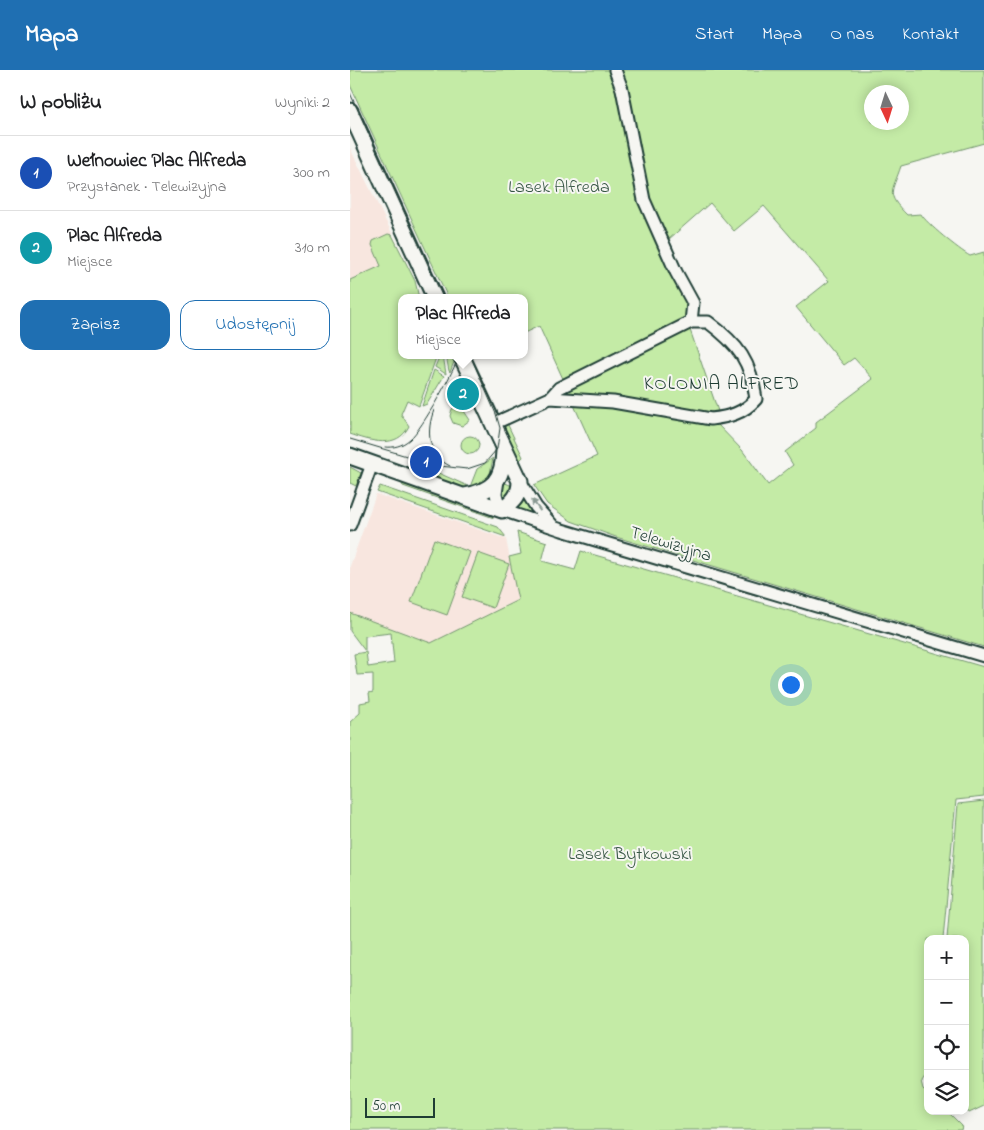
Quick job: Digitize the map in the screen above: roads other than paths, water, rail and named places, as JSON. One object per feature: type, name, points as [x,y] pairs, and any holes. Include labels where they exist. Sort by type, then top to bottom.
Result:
[{"type":"main road","points":[[350,112],[433,294]]},
{"type":"main road","points":[[463,359],[520,482],[515,498],[501,509]]},
{"type":"main road","points":[[465,496],[482,492],[498,480],[503,468],[504,450]]},
{"type":"main road","name":"Telewizyjna","points":[[350,456],[501,509]]},
{"type":"street","points":[[615,70],[622,89],[644,200],[676,272],[693,304],[691,322]]},
{"type":"street","points":[[493,424],[550,398],[559,388],[691,322],[708,322],[732,343],[748,363],[753,378],[756,400],[746,410],[724,418],[711,419],[613,402],[550,398]]},
{"type":"street","points":[[350,525],[372,464]]},
{"type":"street","points":[[498,480],[496,494],[501,509]]},
{"type":"street","points":[[520,482],[536,507],[554,528]]},
{"type":"street","name":"Telewizyjna","points":[[501,509],[554,528],[984,656]]},
{"type":"tram line","points":[[350,93],[441,294]]},
{"type":"tram line","points":[[385,447],[401,445],[415,433],[438,399],[458,359]]},
{"type":"tram line","points":[[350,439],[440,466],[467,469],[485,463],[497,449],[500,428],[496,414],[472,359]]},
{"type":"tram line","points":[[434,410],[431,418],[430,442],[437,456],[450,466]]},
{"type":"place","name":"Plac Alfreda","points":[[463,394]]},
{"type":"place","name":"Wełnowiec Plac Alfreda","points":[[426,462]]},
{"type":"district","name":"KOLONIA ALFRED","points":[[722,382]]},
{"type":"park label","name":"Lasek Alfreda","points":[[559,186]]},
{"type":"park label","name":"Lasek Bytkowski","points":[[630,853]]}]
